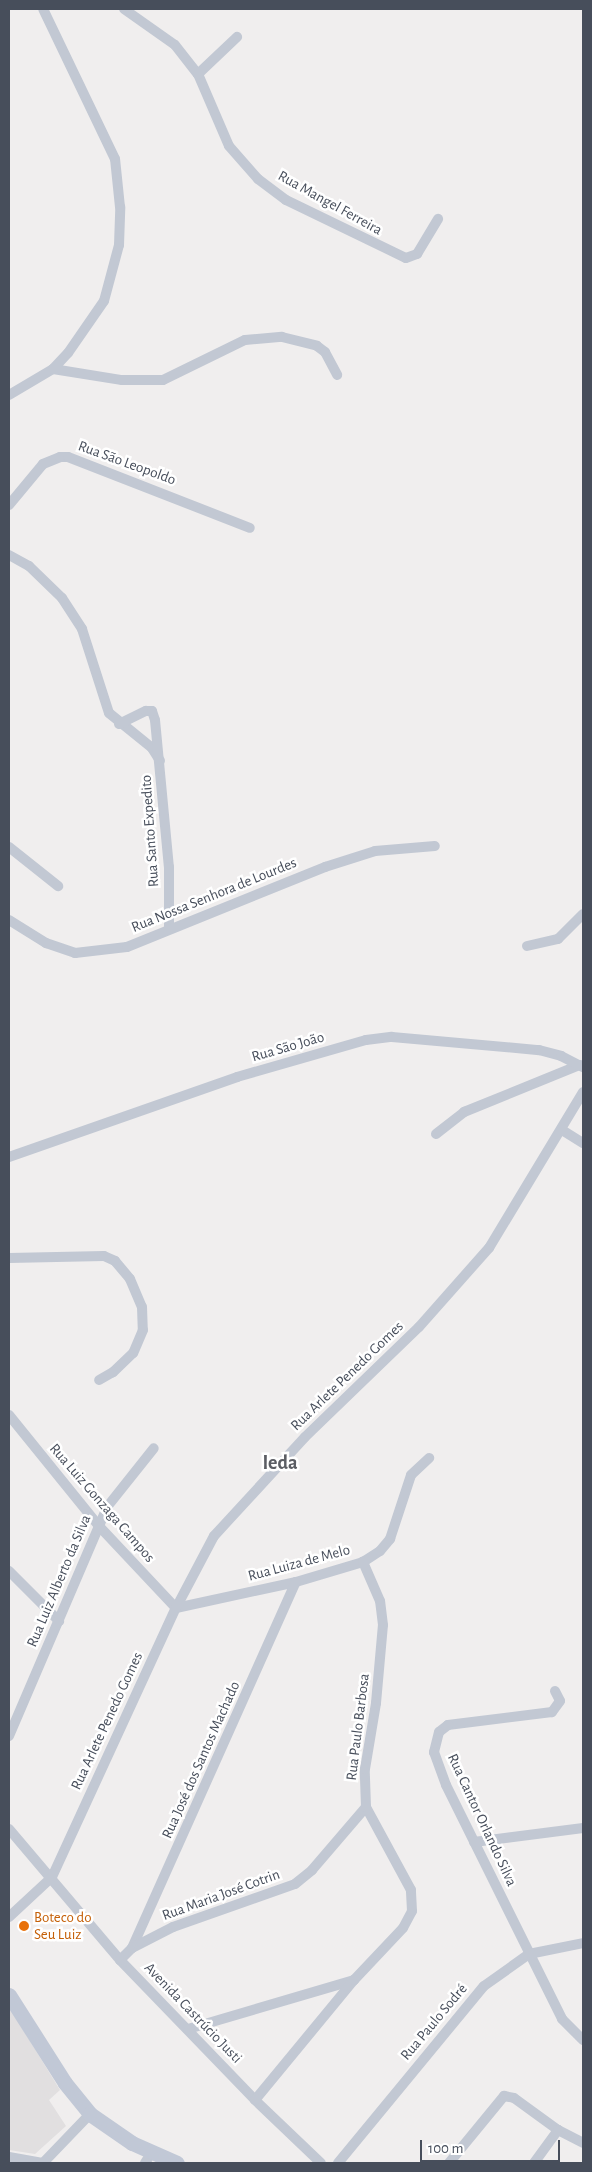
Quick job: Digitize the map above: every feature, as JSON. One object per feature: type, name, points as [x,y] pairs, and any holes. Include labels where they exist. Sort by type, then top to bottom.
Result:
[{"type":"main road","points":[[9,1995],[65,2084],[90,2114],[148,2158],[177,2163]]},
{"type":"street","points":[[9,395],[53,369],[68,353],[104,301],[117,261],[120,207],[115,159],[106,136],[43,9]]},
{"type":"street","name":"Rua Mangel Ferreira","points":[[124,9],[175,44],[198,74],[229,146],[258,179],[286,200],[406,258],[417,254],[438,218]]},
{"type":"street","points":[[198,74],[237,37]]},
{"type":"street","points":[[53,369],[122,380],[163,380],[245,340],[282,337],[317,346],[325,352],[337,375]]},
{"type":"street","name":"Rua São Leopoldo","points":[[9,505],[43,464],[60,457],[68,457],[250,528]]},
{"type":"street","name":"Rua Santo Expedito","points":[[9,555],[46,580],[67,606],[82,629],[103,702],[119,724],[143,740],[160,761]]},
{"type":"street","name":"Rua Santo Expedito","points":[[119,724],[146,711],[152,711],[160,761],[169,867],[169,928]]},
{"type":"street","name":"Rua Nossa Senhora de Lourdes","points":[[9,920],[46,943],[75,953],[127,947],[169,928],[325,867],[375,851],[435,846]]},
{"type":"street","points":[[9,847],[58,886]]},
{"type":"street","points":[[527,946],[558,939],[583,914]]},
{"type":"street","name":"Rua São João","points":[[9,1157],[237,1077],[366,1040],[392,1036],[539,1050],[582,1066]]},
{"type":"street","points":[[436,1134],[464,1112],[582,1066]]},
{"type":"street","name":"Rua Arlete Penedo Gomes","points":[[9,1917],[52,1877],[176,1608],[214,1536],[227,1519],[305,1437],[419,1327],[489,1248],[562,1130],[583,1092]]},
{"type":"street","points":[[562,1130],[583,1143]]},
{"type":"street","points":[[9,1258],[104,1256],[115,1261],[130,1279],[142,1307],[141,1336],[133,1353],[123,1364],[99,1380]]},
{"type":"street","name":"Rua Luiz Gonzaga Campos","points":[[9,1415],[98,1525],[176,1608]]},
{"type":"street","name":"Rua Luiz Alberto da Silva","points":[[9,1736],[98,1525],[120,1489],[154,1448]]},
{"type":"street","name":"Rua Luiza de Melo","points":[[176,1608],[296,1582],[363,1562],[380,1551],[390,1539],[411,1475],[429,1458]]},
{"type":"street","name":"Rua Paulo Barbosa","points":[[255,2100],[354,1980],[403,1928],[412,1911],[411,1890],[366,1807],[365,1770],[376,1703],[383,1625],[380,1601],[363,1562]]},
{"type":"street","points":[[9,1571],[59,1621]]},
{"type":"street","name":"Rua José dos Santos Machado","points":[[132,1948],[296,1582]]},
{"type":"street","name":"Rua Cantor Orlando Silva","points":[[555,1691],[560,1701],[552,1712],[457,1722],[439,1732],[434,1752],[446,1785],[562,2020],[583,2040]]},
{"type":"street","name":"Rua Maria José Cotrin","points":[[120,1960],[132,1948],[173,1927],[295,1884],[312,1870],[366,1807]]},
{"type":"street","points":[[474,1842],[583,1828]]},
{"type":"street","name":"Avenida Castrúcio Justi","points":[[9,1829],[52,1877],[120,1960],[255,2100],[321,2163]]},
{"type":"street","name":"Rua Paulo Sodré","points":[[338,2163],[472,1999],[496,1976],[528,1954],[583,1943]]},
{"type":"street","points":[[188,2029],[354,1980]]},
{"type":"street","points":[[449,2163],[504,2096],[514,2098],[558,2130],[583,2144]]},
{"type":"street","points":[[9,2157],[43,2163],[90,2114]]},
{"type":"street","points":[[534,2163],[558,2130]]},
{"type":"shaded area","points":[[9,2007],[60,2090],[49,2100],[66,2126],[35,2154],[9,2150]]},
{"type":"place","name":"Boteco do Seu Luiz","points":[[24,1926]]},
{"type":"district","name":"Ieda","points":[[280,1463]]}]
